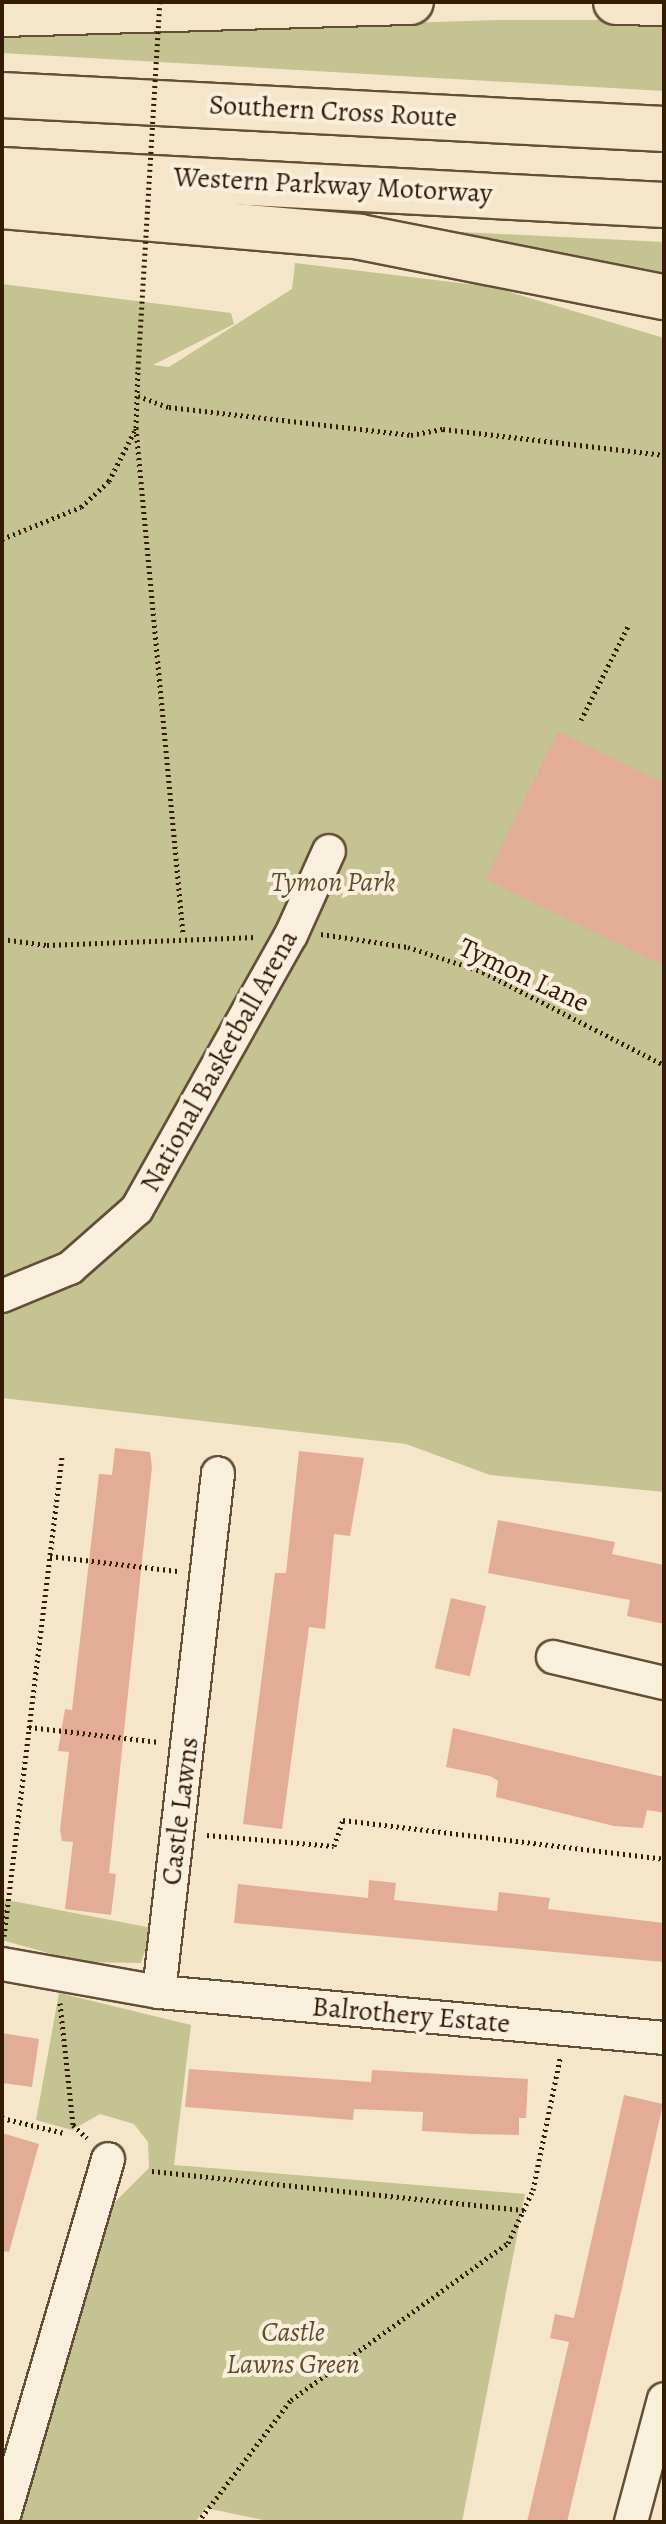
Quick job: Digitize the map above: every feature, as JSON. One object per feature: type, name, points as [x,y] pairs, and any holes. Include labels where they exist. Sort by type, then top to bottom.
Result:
[{"type":"highway","points":[[2,14],[411,2]]},
{"type":"highway","points":[[616,2],[664,3]]},
{"type":"highway","name":"Southern Cross Route","points":[[2,95],[664,129]]},
{"type":"highway","name":"Western Parkway Motorway","points":[[2,170],[664,205]]},
{"type":"highway","points":[[2,206],[360,237],[480,258],[664,297]]},
{"type":"highway","points":[[2,231],[480,258]]},
{"type":"street","name":"National Basketball Arena","points":[[2,1296],[70,1268],[137,1209],[283,949],[329,851]]},
{"type":"street","name":"Castle Lawns","points":[[159,1992],[218,1473]]},
{"type":"street","points":[[553,1657],[664,1683]]},
{"type":"street","points":[[3,1951],[159,1992]]},
{"type":"street","name":"Balrothery Estate","points":[[159,1992],[664,2038]]},
{"type":"street","points":[[2,2522],[108,2159]]},
{"type":"street","points":[[631,2522],[663,2408]]},
{"type":"path","points":[[160,2],[136,428],[183,934]]},
{"type":"path","points":[[138,396],[169,407],[381,431],[443,429],[664,455]]},
{"type":"path","points":[[2,539],[81,507],[109,481],[136,428]]},
{"type":"path","points":[[581,720],[629,624]]},
{"type":"path","points":[[2,939],[47,945],[183,934],[262,937]]},
{"type":"path","name":"Tymon Lane","points":[[312,934],[394,944],[483,972],[664,1065]]},
{"type":"path","points":[[3,1951],[62,1457]]},
{"type":"path","points":[[50,1556],[185,1572]]},
{"type":"path","points":[[29,1727],[166,1743]]},
{"type":"path","points":[[202,1834],[334,1846],[343,1820],[664,1859]]},
{"type":"path","points":[[60,2002],[73,2125],[108,2159]]},
{"type":"path","points":[[198,2522],[291,2400],[508,2243],[524,2210],[563,2045]]},
{"type":"path","points":[[2,2118],[64,2133]]},
{"type":"path","points":[[152,2171],[524,2210]]},
{"type":"green space","points":[[498,20],[664,20],[664,91],[2,53],[2,36]]},
{"type":"green space","points":[[440,231],[664,242],[664,274],[576,256]]},
{"type":"green space","name":"Tymon Park","points":[[295,263],[493,287],[664,338],[664,1492],[490,1475],[406,1444],[2,1398],[2,284],[231,313],[234,324],[153,365],[169,367],[292,289]]},
{"type":"green space","points":[[2,1899],[152,1928],[141,1963],[80,1962],[2,1940]]},
{"type":"green space","name":"Castle Lawns Green","points":[[59,1993],[191,2025],[174,2165],[525,2194],[462,2522],[273,2522],[206,2508],[195,2522],[12,2522],[109,2208],[149,2168],[148,2142],[134,2124],[100,2114],[72,2130],[36,2120]]},
{"type":"building","points":[[558,731],[664,783],[664,966],[486,879]]},
{"type":"building","points":[[115,1448],[150,1452],[152,1467],[109,1873],[116,1874],[111,1915],[65,1909],[73,1842],[62,1841],[60,1830],[69,1752],[58,1751],[65,1709],[72,1710],[99,1474],[112,1475]]},
{"type":"building","points":[[299,1451],[364,1458],[350,1536],[334,1534],[325,1629],[309,1627],[282,1829],[243,1824],[275,1573],[286,1573]]},
{"type":"building","points":[[498,1520],[615,1542],[612,1554],[664,1565],[664,1624],[627,1616],[630,1600],[488,1573]]},
{"type":"building","points":[[451,1598],[486,1606],[470,1676],[435,1668]]},
{"type":"building","points":[[453,1728],[664,1777],[664,1813],[647,1810],[643,1828],[614,1826],[496,1797],[498,1781],[490,1776],[446,1767]]},
{"type":"building","points":[[369,1880],[396,1883],[394,1900],[497,1911],[499,1892],[550,1898],[548,1909],[664,1923],[664,1962],[234,1923],[238,1884],[368,1898]]},
{"type":"building","points":[[2,2033],[39,2039],[32,2087],[2,2083]]},
{"type":"building","points":[[189,2069],[371,2082],[372,2070],[528,2079],[526,2118],[519,2118],[519,2135],[472,2134],[422,2131],[423,2112],[354,2109],[353,2120],[185,2107]]},
{"type":"building","points":[[624,2095],[663,2104],[619,2301],[567,2522],[527,2522],[569,2342],[550,2338],[555,2314],[574,2318]]},
{"type":"building","points":[[2,2133],[39,2144],[9,2252],[2,2251]]}]
